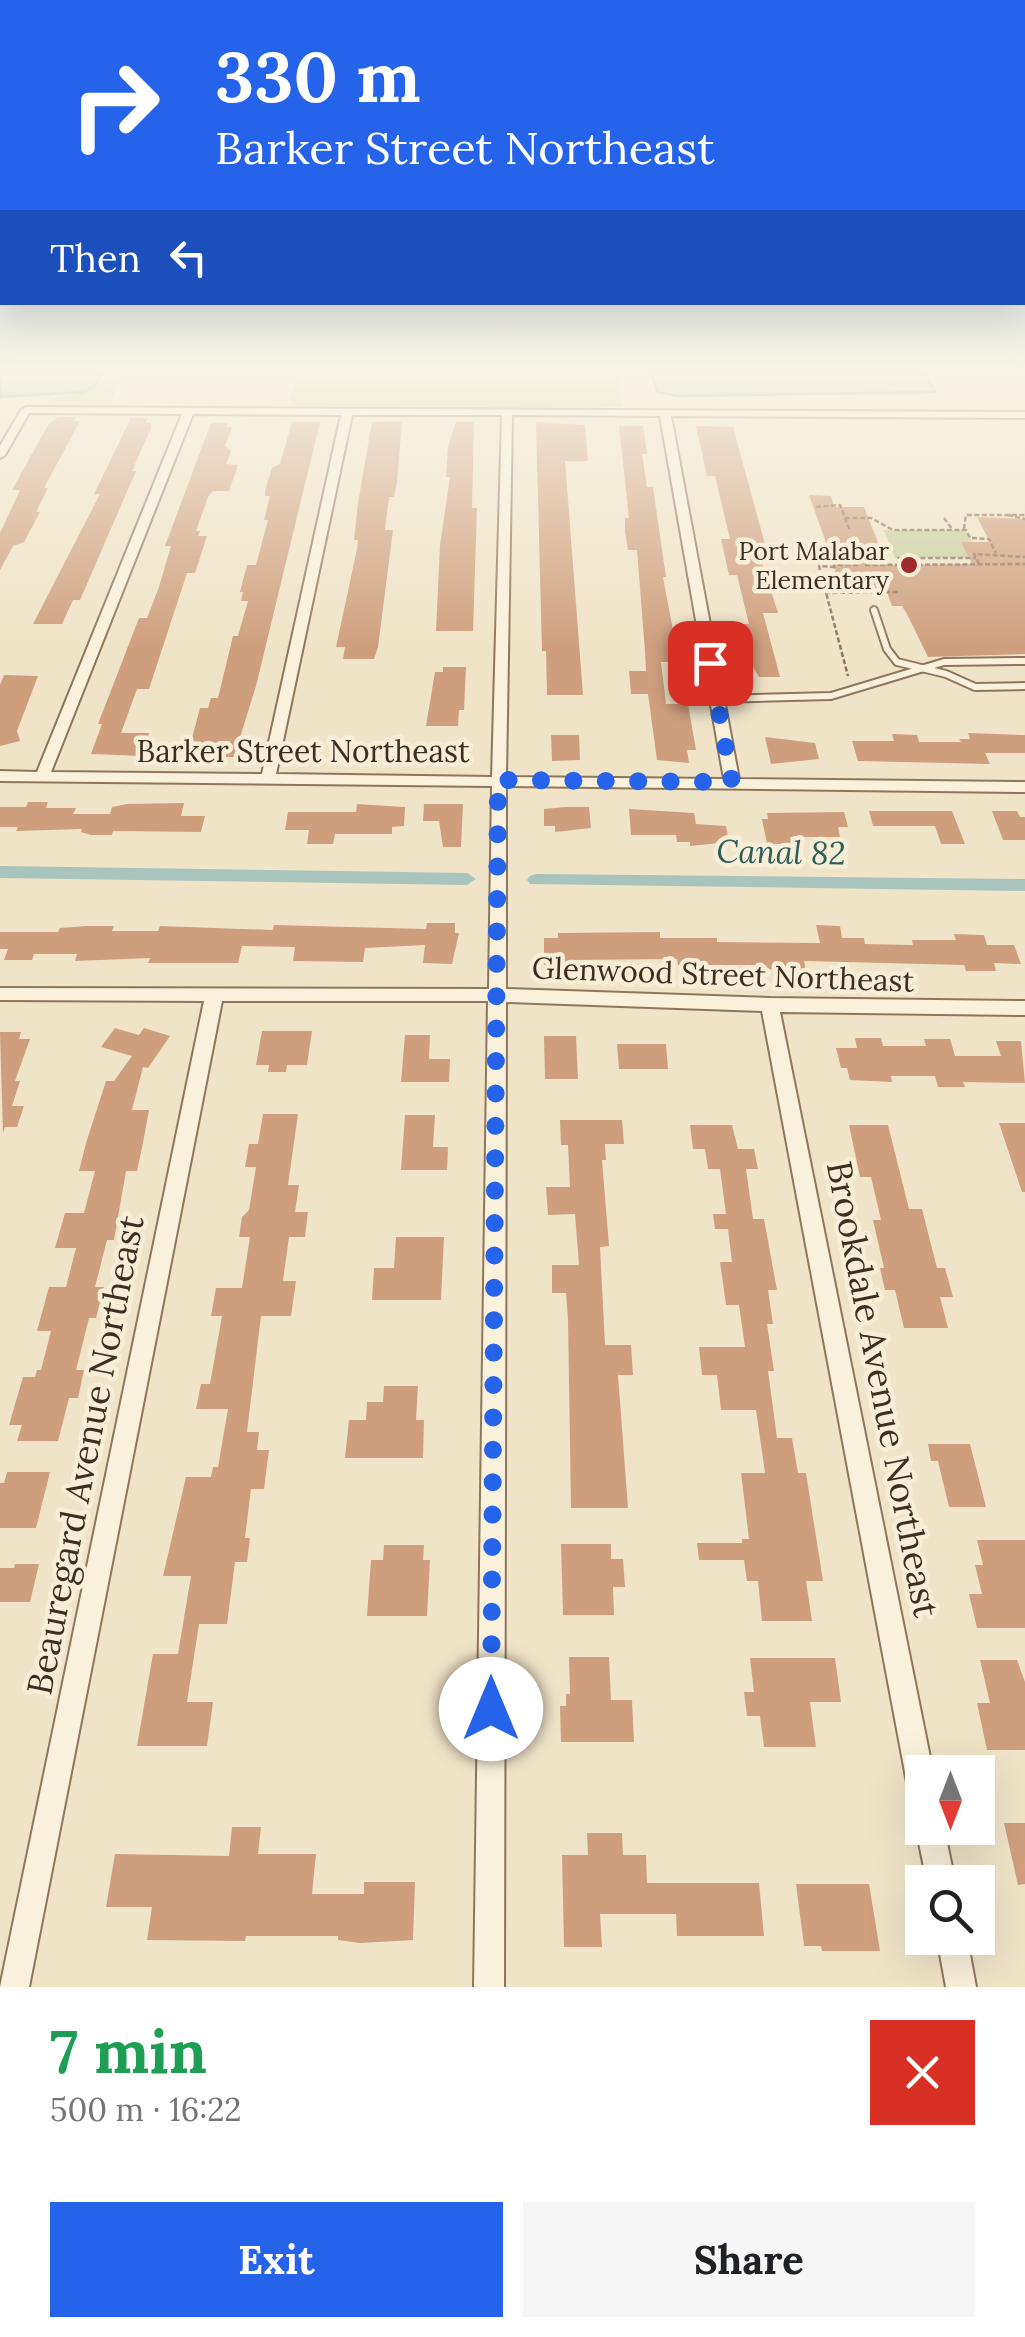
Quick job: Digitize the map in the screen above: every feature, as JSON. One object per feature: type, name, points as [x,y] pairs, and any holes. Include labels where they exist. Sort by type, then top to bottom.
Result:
[{"type":"street","points":[[42,777],[168,463]]},
{"type":"street","points":[[268,778],[335,463]]},
{"type":"street","points":[[489,1987],[498,780],[507,463]]},
{"type":"street","points":[[673,463],[732,782]]},
{"type":"street","name":"Barker Street Northeast","points":[[0,776],[1025,787]]},
{"type":"street","name":"Glenwood Street Northeast","points":[[0,994],[496,995],[770,1005],[1025,1008]]},
{"type":"street","name":"Beauregard Avenue Northeast","points":[[14,1987],[214,996]]},
{"type":"street","name":"Brookdale Avenue Northeast","points":[[770,1005],[916,1755]]},
{"type":"street","points":[[955,1955],[961,1987]]},
{"type":"lane","points":[[874,610],[887,648],[897,662],[975,687],[1025,686]]},
{"type":"lane","points":[[717,698],[831,696],[944,662],[1025,661]]},
{"type":"path","points":[[815,505],[840,504],[850,531]]},
{"type":"path","points":[[1025,517],[963,516],[964,530],[970,538],[989,538],[999,557],[1025,557]]},
{"type":"path","points":[[845,518],[871,518],[893,530],[964,530]]},
{"type":"path","points":[[944,518],[952,530]]},
{"type":"path","points":[[928,521],[932,530]]},
{"type":"path","points":[[979,564],[974,554],[996,553]]},
{"type":"path","points":[[901,565],[898,558],[976,558]]},
{"type":"path","points":[[865,565],[1025,564]]},
{"type":"path","points":[[846,679],[850,672],[819,566],[859,565]]},
{"type":"path","points":[[834,567],[842,592]]},
{"type":"path","points":[[825,592],[899,592]]},
{"type":"green space","points":[[884,530],[966,530],[972,542],[962,543],[972,558],[895,558]]},
{"type":"building","points":[[27,463],[58,463],[44,488],[48,488],[36,512],[40,512],[24,542],[13,546],[0,570],[0,533],[20,490],[12,490]]},
{"type":"building","points":[[109,463],[136,463],[132,471],[136,471],[80,600],[73,600],[62,624],[33,624],[100,494],[94,494]]},
{"type":"building","points":[[196,463],[238,465],[229,491],[213,491],[208,497],[196,531],[200,531],[198,536],[207,536],[195,573],[187,573],[149,689],[137,689],[121,733],[149,733],[141,756],[91,754],[102,724],[98,724],[139,618],[147,618],[159,587],[171,546],[165,546]]},
{"type":"building","points":[[310,463],[256,686],[234,757],[187,757],[200,708],[208,708],[211,698],[218,698],[233,636],[238,636],[248,601],[241,601],[240,592],[247,565],[256,565],[268,520],[264,520],[270,496],[265,496],[265,491],[272,468]]},
{"type":"building","points":[[365,463],[399,463],[394,497],[389,497],[385,530],[393,530],[374,659],[343,659],[345,647],[336,647],[357,549],[358,540],[354,540]]},
{"type":"building","points":[[447,463],[473,463],[472,508],[477,508],[473,631],[436,631],[440,545],[450,477],[446,477]]},
{"type":"building","points":[[537,463],[565,463],[583,695],[547,695],[546,651],[542,651]]},
{"type":"building","points":[[623,463],[643,463],[647,487],[653,487],[663,577],[679,662],[661,662],[666,704],[688,704],[696,750],[687,750],[689,763],[657,760],[648,694],[631,694],[629,671],[646,671],[637,550],[628,550],[625,532],[625,518],[629,518]]},
{"type":"building","points":[[704,463],[743,463],[769,559],[761,559],[778,613],[763,613],[780,677],[759,677],[751,664],[742,624],[749,624],[737,575],[729,575],[721,539],[730,539],[715,476],[707,476]]},
{"type":"building","points":[[809,495],[831,496],[834,507],[864,507],[887,565],[972,564],[961,542],[990,542],[977,517],[1025,519],[1025,654],[928,657],[902,606],[892,606],[886,590],[843,590]]},
{"type":"building","points":[[443,667],[466,667],[464,710],[459,710],[458,726],[426,726],[435,672],[443,672]]},
{"type":"building","points":[[4,675],[38,676],[17,731],[20,741],[0,746],[0,685]]},
{"type":"building","points":[[968,733],[1025,735],[1025,753],[985,753],[990,764],[858,761],[852,741],[894,741],[892,734],[917,735],[919,742],[961,742],[959,739],[970,739]]},
{"type":"building","points":[[551,735],[579,735],[580,760],[552,761]]},
{"type":"building","points":[[765,737],[815,743],[819,759],[771,764]]},
{"type":"building","points":[[28,802],[48,802],[46,808],[76,808],[73,814],[110,814],[112,807],[127,804],[184,803],[181,816],[205,816],[201,832],[113,831],[112,835],[91,835],[81,832],[82,829],[16,831],[18,827],[0,827],[0,807],[26,807]]},
{"type":"building","points":[[357,804],[405,807],[404,826],[392,827],[392,834],[335,834],[333,844],[307,844],[309,830],[285,830],[288,812],[356,812]]},
{"type":"building","points":[[424,804],[463,804],[461,847],[443,847],[439,821],[423,821]]},
{"type":"building","points":[[589,807],[591,828],[555,832],[555,826],[544,826],[544,809]]},
{"type":"building","points":[[629,809],[694,813],[696,824],[726,826],[729,842],[690,846],[690,842],[677,842],[676,835],[631,835]]},
{"type":"building","points":[[869,811],[952,811],[965,844],[941,844],[935,826],[873,826]]},
{"type":"building","points":[[992,811],[1017,811],[1025,817],[1025,840],[1003,840]]},
{"type":"building","points":[[844,812],[848,827],[838,827],[840,837],[790,837],[791,844],[767,844],[762,819],[768,819],[767,813]]},
{"type":"building","points":[[427,923],[455,923],[455,933],[459,933],[452,964],[423,963],[425,945],[365,948],[363,962],[293,961],[295,947],[242,946],[238,963],[148,963],[150,958],[75,961],[77,954],[34,954],[32,960],[4,960],[8,949],[0,949],[0,932],[58,932],[60,928],[86,926],[114,926],[112,931],[158,931],[160,926],[273,930],[274,925],[426,929]]},
{"type":"building","points":[[816,925],[840,926],[842,938],[864,938],[865,944],[913,945],[912,940],[956,940],[954,934],[984,935],[987,945],[1014,945],[1021,964],[994,963],[996,971],[966,971],[964,965],[804,961],[806,971],[767,969],[766,965],[678,965],[677,959],[569,960],[570,968],[544,968],[544,938],[558,938],[558,933],[660,932],[660,938],[717,938],[717,942],[820,943]]},
{"type":"building","points":[[115,1028],[139,1035],[144,1028],[170,1036],[148,1068],[143,1067],[132,1110],[149,1110],[137,1171],[126,1171],[114,1240],[107,1240],[95,1287],[104,1287],[96,1318],[89,1318],[76,1370],[84,1370],[78,1398],[69,1398],[58,1441],[17,1441],[22,1425],[9,1425],[23,1377],[35,1377],[37,1370],[41,1370],[51,1331],[37,1331],[49,1287],[66,1287],[76,1248],[55,1248],[65,1213],[84,1213],[95,1171],[79,1171],[86,1143],[106,1081],[114,1081],[132,1056],[101,1047]]},
{"type":"building","points":[[262,1031],[312,1031],[307,1065],[287,1065],[286,1072],[268,1072],[269,1065],[256,1065]]},
{"type":"building","points":[[0,1032],[21,1032],[19,1039],[30,1039],[15,1081],[20,1081],[12,1106],[24,1106],[17,1127],[5,1127],[3,1133]]},
{"type":"building","points":[[405,1035],[430,1035],[429,1059],[450,1059],[449,1082],[401,1082]]},
{"type":"building","points":[[544,1036],[576,1036],[578,1079],[545,1079]]},
{"type":"building","points":[[855,1038],[881,1038],[883,1046],[926,1046],[924,1039],[950,1039],[955,1056],[1001,1056],[996,1041],[1021,1041],[1025,1083],[963,1082],[965,1087],[938,1087],[935,1076],[891,1076],[892,1082],[850,1080],[847,1068],[841,1068],[836,1048],[857,1048]]},
{"type":"building","points":[[617,1044],[666,1044],[668,1069],[619,1069]]},
{"type":"building","points":[[263,1114],[298,1114],[288,1185],[299,1185],[295,1212],[308,1212],[305,1237],[289,1237],[283,1281],[296,1281],[291,1316],[261,1316],[247,1432],[259,1432],[257,1450],[269,1450],[264,1489],[251,1489],[245,1538],[250,1538],[247,1562],[235,1562],[227,1624],[199,1624],[187,1702],[213,1702],[207,1746],[137,1746],[153,1654],[178,1654],[191,1576],[163,1576],[186,1477],[211,1477],[213,1467],[218,1467],[228,1409],[196,1409],[201,1384],[210,1384],[222,1316],[211,1316],[216,1288],[242,1288],[250,1237],[239,1237],[242,1217],[249,1210],[256,1167],[245,1167],[249,1144],[258,1144]]},
{"type":"building","points":[[405,1115],[435,1115],[433,1147],[448,1147],[447,1170],[401,1170]]},
{"type":"building","points":[[560,1120],[622,1120],[624,1144],[605,1144],[606,1160],[602,1160],[609,1246],[600,1247],[605,1345],[631,1345],[633,1375],[618,1375],[628,1508],[571,1508],[566,1293],[552,1293],[552,1265],[579,1265],[575,1214],[548,1215],[546,1187],[570,1187],[568,1145],[561,1145]]},
{"type":"building","points":[[999,1123],[1025,1123],[1025,1192],[1022,1192]]},
{"type":"building","points":[[690,1125],[732,1125],[738,1149],[754,1149],[758,1169],[746,1169],[753,1219],[764,1219],[777,1290],[768,1290],[773,1324],[767,1324],[774,1371],[768,1371],[777,1438],[792,1438],[798,1473],[806,1473],[823,1581],[806,1581],[812,1621],[762,1621],[758,1581],[747,1581],[744,1560],[699,1560],[697,1543],[742,1543],[742,1539],[749,1539],[741,1473],[765,1473],[756,1410],[721,1410],[717,1375],[702,1375],[699,1347],[745,1347],[739,1305],[726,1305],[720,1262],[732,1262],[728,1229],[715,1229],[713,1214],[726,1214],[720,1169],[708,1169],[705,1149],[693,1149]]},
{"type":"building","points":[[849,1125],[888,1125],[909,1209],[922,1209],[937,1268],[945,1268],[953,1297],[940,1297],[948,1328],[904,1328],[895,1290],[885,1290],[873,1220],[881,1220],[871,1177],[860,1177]]},
{"type":"building","points":[[396,1237],[444,1237],[441,1300],[372,1300],[374,1268],[394,1268]]},
{"type":"building","points":[[384,1386],[418,1386],[416,1420],[424,1420],[423,1458],[345,1458],[349,1420],[366,1420],[367,1402],[383,1402]]},
{"type":"building","points":[[928,1444],[970,1444],[986,1507],[949,1507],[938,1461],[931,1461]]},
{"type":"building","points":[[7,1472],[50,1472],[36,1528],[0,1528],[0,1483],[4,1483]]},
{"type":"building","points":[[977,1540],[1025,1540],[1025,1628],[977,1628],[969,1594],[982,1594],[975,1565],[983,1565]]},
{"type":"building","points":[[561,1544],[611,1544],[611,1559],[623,1559],[625,1587],[613,1587],[614,1615],[563,1615]]},
{"type":"building","points":[[384,1545],[424,1545],[423,1560],[430,1560],[427,1616],[367,1616],[371,1560],[383,1560]]},
{"type":"building","points":[[15,1564],[39,1564],[30,1602],[0,1602],[0,1568],[14,1568]]},
{"type":"building","points":[[569,1657],[609,1657],[611,1700],[632,1700],[634,1742],[561,1742],[560,1706],[566,1706],[566,1694],[570,1694]]},
{"type":"building","points":[[750,1658],[835,1658],[841,1702],[810,1702],[816,1747],[764,1747],[760,1716],[747,1716],[744,1692],[754,1692]]},
{"type":"building","points":[[980,1660],[1017,1660],[1025,1682],[1025,1750],[987,1750],[977,1703],[990,1703]]},
{"type":"building","points":[[1004,1823],[1025,1823],[1025,1884],[1018,1885]]},
{"type":"building","points":[[232,1827],[261,1827],[258,1854],[316,1854],[312,1894],[364,1894],[364,1882],[415,1882],[413,1940],[360,1943],[338,1940],[338,1936],[246,1936],[245,1941],[147,1940],[152,1907],[106,1907],[115,1854],[229,1856]]},
{"type":"building","points":[[587,1833],[622,1833],[623,1855],[646,1855],[647,1883],[759,1883],[764,1936],[677,1936],[676,1914],[600,1914],[602,1947],[564,1947],[562,1855],[588,1855]]},
{"type":"building","points":[[796,1884],[869,1884],[880,1951],[822,1951],[821,1946],[804,1946]]},
{"type":"waterway","name":"Canal 82","points":[[0,872],[467,879]]},
{"type":"waterway","name":"Canal 82","points":[[536,880],[1025,885]]},
{"type":"place","name":"Port Malabar Elementary","points":[[909,565]]},
{"type":"route","points":[[491,1709],[498,780],[732,782],[710,663]]}]
